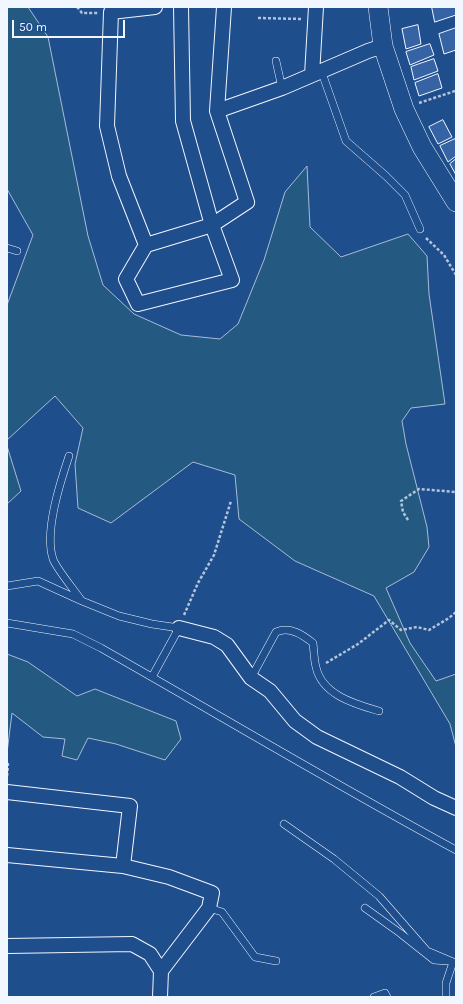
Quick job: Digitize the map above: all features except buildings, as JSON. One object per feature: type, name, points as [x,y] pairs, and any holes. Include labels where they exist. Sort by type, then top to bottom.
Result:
[{"type":"street","points":[[146,245],[119,176],[107,126],[111,12],[155,7]]},
{"type":"street","points":[[181,7],[183,121],[212,225],[232,280],[138,304],[126,279],[146,245],[212,225],[247,202],[218,111],[224,7]]},
{"type":"street","points":[[378,7],[383,46],[404,109],[422,147],[456,202]]},
{"type":"street","points":[[316,13],[317,72]]},
{"type":"street","points":[[218,111],[282,88],[317,72],[383,46]]},
{"type":"street","points":[[179,628],[214,637],[227,645],[251,678],[270,691],[295,720],[317,737],[400,777],[434,798],[456,808]]},
{"type":"street","points":[[7,792],[130,806],[123,866]]},
{"type":"street","points":[[7,855],[123,866],[169,877],[212,893],[209,908],[161,971],[160,997]]},
{"type":"street","points":[[7,946],[132,944],[150,954],[161,971]]},
{"type":"lane","points":[[276,61],[282,88]]},
{"type":"lane","points":[[317,72],[346,141],[405,195],[420,229]]},
{"type":"lane","points":[[7,248],[17,251]]},
{"type":"lane","points":[[69,456],[56,505],[50,540],[53,560],[82,601]]},
{"type":"lane","points":[[7,586],[38,581],[119,616],[152,624],[179,628],[152,677]]},
{"type":"lane","points":[[7,623],[73,634],[101,648],[366,801],[456,850]]},
{"type":"lane","points":[[251,678],[276,632],[283,629],[301,634],[313,643],[316,668],[325,686],[350,702],[379,711]]},
{"type":"lane","points":[[284,824],[334,859],[379,896],[427,951],[455,961]]},
{"type":"lane","points":[[209,908],[222,912],[255,957],[276,961]]},
{"type":"lane","points":[[365,908],[434,960],[455,961]]},
{"type":"lane","points":[[446,997],[446,983],[455,961]]},
{"type":"lane","points":[[374,997],[385,993],[387,997]]},
{"type":"path","points":[[77,7],[82,13],[111,12]]},
{"type":"path","points":[[258,18],[316,13]]},
{"type":"path","points":[[404,109],[456,90]]},
{"type":"path","points":[[420,229],[425,238],[444,255],[456,275]]},
{"type":"path","points":[[408,520],[401,501],[419,489],[456,492]]},
{"type":"path","points":[[179,628],[198,583],[214,555],[231,501]]},
{"type":"path","points":[[316,668],[358,644],[389,620],[401,630],[417,627],[429,630],[456,612]]},
{"type":"path","points":[[7,764],[7,777]]},
{"type":"shaded area","points":[[7,7],[28,7],[48,37],[88,236],[103,285],[134,314],[181,335],[220,339],[238,324],[264,260],[285,192],[307,166],[310,227],[341,257],[408,234],[427,256],[429,294],[445,404],[411,408],[402,421],[406,444],[427,527],[429,547],[414,572],[386,588],[410,643],[436,681],[456,674],[456,747],[450,724],[374,596],[295,561],[239,519],[235,475],[193,462],[111,523],[78,508],[75,464],[83,428],[55,396],[7,440],[7,305],[33,235],[7,189]]},
{"type":"shaded area","points":[[7,446],[21,491],[7,504]]},
{"type":"shaded area","points":[[7,654],[28,662],[77,696],[95,689],[176,721],[181,739],[165,760],[116,744],[88,738],[77,760],[62,756],[65,739],[43,737],[12,713],[7,753]]}]
